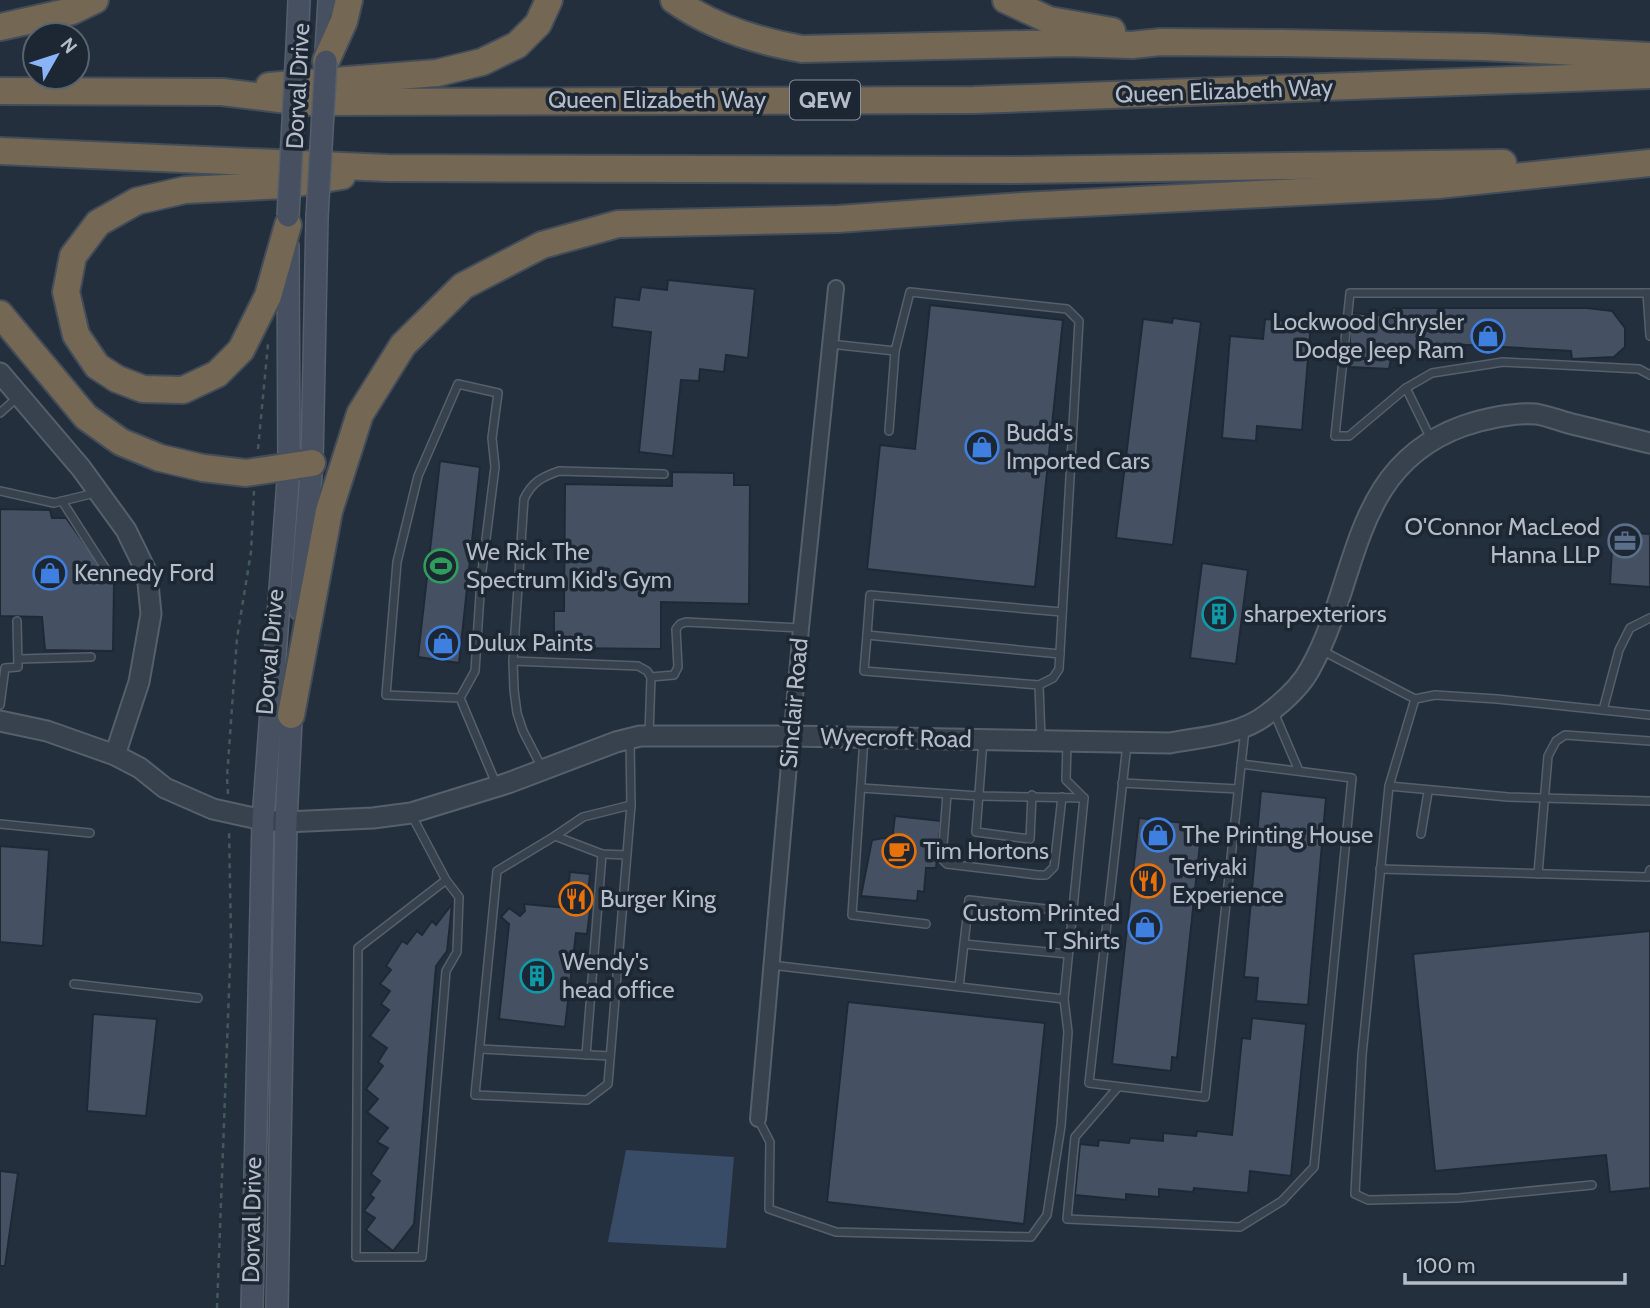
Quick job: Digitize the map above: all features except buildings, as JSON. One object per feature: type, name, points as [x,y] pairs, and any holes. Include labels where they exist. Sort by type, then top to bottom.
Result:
[{"type":"highway","points":[[0,27],[72,11],[95,0]]},
{"type":"highway","points":[[326,61],[344,21],[349,0]]},
{"type":"highway","points":[[222,92],[306,82],[437,73],[482,62],[517,45],[538,24],[549,0]]},
{"type":"highway","points":[[674,0],[696,16],[729,29],[767,43],[802,49],[1068,43],[1132,45],[1161,42],[1484,47],[1650,56]]},
{"type":"highway","points":[[1006,0],[1049,20],[1107,31],[1132,32],[1161,42]]},
{"type":"highway","name":"Queen Elizabeth Way","points":[[0,91],[222,92],[304,102],[975,100],[1650,75]]},
{"type":"highway","points":[[0,151],[388,168],[1017,170],[1650,162]]},
{"type":"highway","points":[[291,715],[329,512],[360,414],[403,345],[463,286],[542,245],[618,224],[838,219],[1022,206],[1438,185],[1650,162]]},
{"type":"highway","points":[[288,220],[268,296],[241,350],[216,374],[183,390],[143,388],[117,379],[97,366],[76,335],[66,292],[73,256],[98,223],[136,201],[185,190],[285,185],[388,168]]},
{"type":"highway","points":[[0,314],[86,417],[121,442],[160,458],[203,468],[256,472],[301,465]]},
{"type":"main road","name":"Dorval Drive","points":[[252,1308],[263,820],[301,465],[288,220],[299,0]]},
{"type":"main road","name":"Dorval Drive","points":[[277,1308],[286,822],[301,465],[329,0]]},
{"type":"street","name":"Sinclair Road","points":[[758,1119],[801,628],[836,288]]},
{"type":"street","points":[[0,373],[99,492],[126,530],[147,573],[151,614],[139,682],[115,755]]},
{"type":"street","name":"Wyecroft Road","points":[[0,721],[47,731],[115,755],[140,768],[165,788],[229,814],[286,822],[373,818],[411,813],[640,737],[791,736],[1170,743],[1230,732],[1264,717],[1289,695],[1310,670],[1360,533],[1384,484],[1417,450],[1451,430],[1481,419],[1535,414],[1650,443]]},
{"type":"lane","points":[[889,431],[895,351],[910,292],[1068,309],[1079,321],[1059,669],[1053,678],[1039,685],[864,671],[870,595],[1062,612]]},
{"type":"lane","points":[[1650,336],[1649,293],[1350,293],[1335,436],[1349,436],[1406,388],[1433,373],[1503,362],[1639,369],[1650,375]]},
{"type":"lane","points":[[830,344],[895,351]]},
{"type":"lane","points":[[458,384],[498,393],[492,438],[495,467],[481,579],[475,671],[460,698],[386,695],[400,550],[418,476],[458,384]]},
{"type":"lane","points":[[1406,388],[1433,441]]},
{"type":"lane","points":[[0,413],[19,396]]},
{"type":"lane","points":[[542,768],[517,713],[513,661],[524,499],[529,488],[543,476],[559,471],[664,474]]},
{"type":"lane","points":[[0,491],[54,503],[99,492]]},
{"type":"lane","points":[[62,501],[107,571]]},
{"type":"lane","points":[[1603,710],[1619,650],[1630,628],[1650,618]]},
{"type":"lane","points":[[0,705],[2,668],[18,667],[17,621]]},
{"type":"lane","points":[[651,677],[674,675],[678,667],[676,629],[686,622],[801,628]]},
{"type":"lane","points":[[867,635],[1060,654]]},
{"type":"lane","points":[[1319,649],[1415,699],[1435,695],[1485,698],[1650,715]]},
{"type":"lane","points":[[19,659],[91,657]]},
{"type":"lane","points":[[513,661],[638,666],[651,677],[631,805],[608,1084],[587,1100],[475,1095],[497,871],[583,817],[631,805]]},
{"type":"lane","points":[[1039,685],[1041,741]]},
{"type":"lane","points":[[460,698],[497,786]]},
{"type":"lane","points":[[1415,699],[1389,786],[1362,1055],[1355,1194],[1368,1200],[1459,1198],[1592,1185]]},
{"type":"lane","points":[[1273,709],[1299,771]]},
{"type":"lane","points":[[1127,741],[1089,1083],[1205,1097],[1245,725]]},
{"type":"lane","points":[[1538,874],[1548,756],[1556,740],[1565,735],[1650,741]]},
{"type":"lane","points":[[864,738],[852,915],[926,924]]},
{"type":"lane","points":[[983,741],[976,832],[1030,839],[1032,795]]},
{"type":"lane","points":[[1067,741],[1066,780],[1084,798]]},
{"type":"lane","points":[[1118,1087],[1075,1137],[1068,1219],[1240,1227],[1282,1201],[1314,1167],[1352,778],[1241,764]]},
{"type":"lane","points":[[1122,783],[1238,789]]},
{"type":"lane","points":[[1389,786],[1428,792],[1650,801]]},
{"type":"lane","points":[[861,788],[979,796],[1084,798]]},
{"type":"lane","points":[[1420,834],[1428,792]]},
{"type":"lane","points":[[947,794],[942,859],[947,864],[1038,875],[1046,875],[1054,867],[1062,797]]},
{"type":"lane","points":[[758,1119],[770,1142],[769,1209],[836,1232],[1031,1237],[1046,1214],[1061,1126],[1068,1032],[1064,999],[1084,798]]},
{"type":"lane","points":[[411,813],[446,880],[459,897],[457,952],[446,971],[422,1257],[356,1257],[358,948],[446,880]]},
{"type":"lane","points":[[0,824],[90,833]]},
{"type":"lane","points":[[555,836],[603,854],[627,855]]},
{"type":"lane","points":[[586,1055],[603,854]]},
{"type":"lane","points":[[1380,869],[1648,877],[1650,870]]},
{"type":"lane","points":[[959,987],[969,900],[1073,912]]},
{"type":"lane","points":[[964,944],[1068,954]]},
{"type":"lane","points":[[772,965],[1064,999]]},
{"type":"lane","points":[[74,984],[198,998]]},
{"type":"lane","points":[[481,1049],[610,1056]]},
{"type":"path","points":[[217,1308],[231,938],[227,777],[236,651],[251,552],[268,344]]},
{"type":"water","points":[[626,1150],[734,1157],[726,1248],[608,1242]]},
{"type":"place","name":"Lockwood Chrysler Dodge Jeep Ram","points":[[1488,336]]},
{"type":"place","name":"Budd's Imported Cars","points":[[982,447]]},
{"type":"place","name":"O'Connor MacLeod Hanna LLP","points":[[1625,541]]},
{"type":"place","name":"We Rick The Spectrum Kid's Gym","points":[[441,566]]},
{"type":"place","name":"Kennedy Ford","points":[[50,573]]},
{"type":"place","name":"sharpexteriors","points":[[1219,614]]},
{"type":"place","name":"Dulux Paints","points":[[443,643]]},
{"type":"place","name":"The Printing House","points":[[1158,835]]},
{"type":"place","name":"Tim Hortons","points":[[899,851]]},
{"type":"place","name":"Teriyaki Experience","points":[[1148,881]]},
{"type":"place","name":"Burger King","points":[[576,899]]},
{"type":"place","name":"Custom Printed T Shirts","points":[[1145,927]]},
{"type":"place","name":"Wendy's head office","points":[[537,976]]}]
